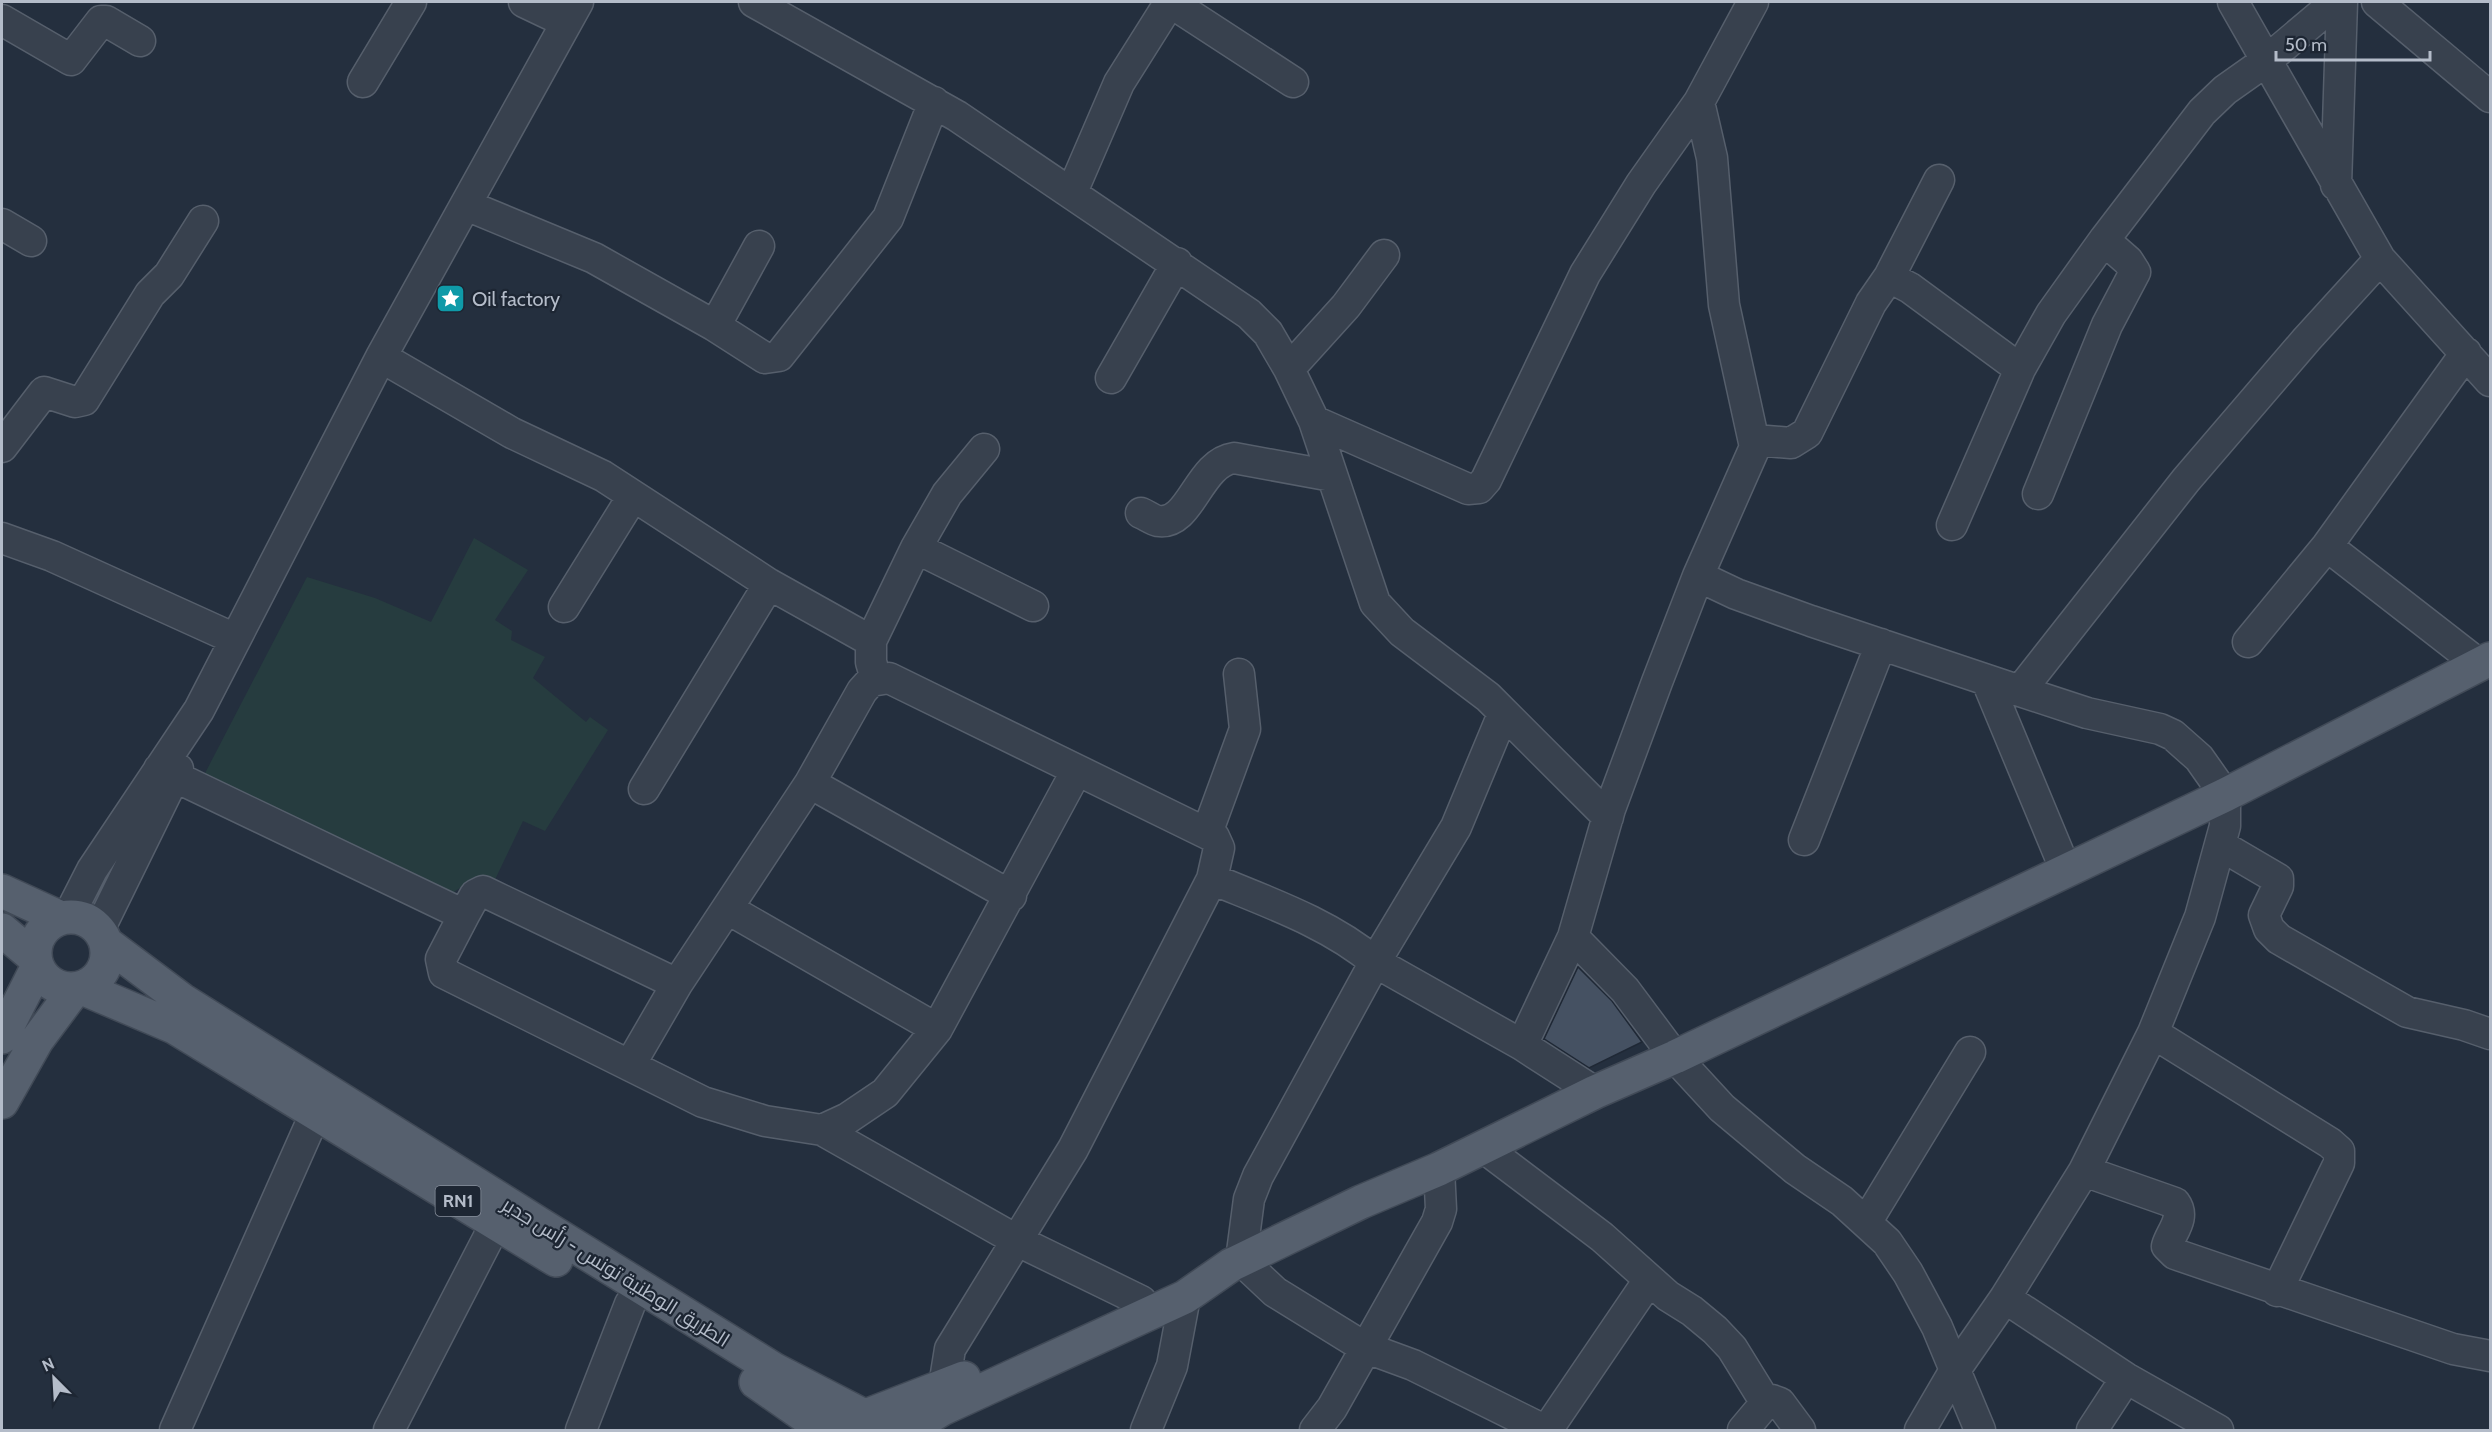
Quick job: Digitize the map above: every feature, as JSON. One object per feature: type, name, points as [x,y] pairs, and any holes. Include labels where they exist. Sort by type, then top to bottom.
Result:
[{"type":"main road","points":[[908,1431],[942,1409],[1185,1296],[1236,1263],[1361,1202],[1439,1169],[1594,1092],[1675,1058],[2225,795],[2486,662]]},
{"type":"main road","name":"RN1","points":[[2,891],[64,917],[85,919],[103,936]]},
{"type":"main road","points":[[2,1037],[36,963],[34,948],[43,929],[64,917]]},
{"type":"main road","name":"RN1","points":[[2,930],[36,963],[48,982],[65,989],[78,988]]},
{"type":"main road","points":[[2,1102],[43,1031],[78,988],[100,975],[106,965],[103,936]]},
{"type":"main road","name":"الطريق الوطنية تونس - رأس جدير","points":[[103,936],[182,1000],[775,1370],[837,1404],[878,1423]]},
{"type":"main road","name":"الطريق الوطنية تونس - رأس جدير","points":[[78,988],[174,1027],[772,1392],[825,1431]]},
{"type":"main road","points":[[829,1431],[878,1423],[944,1386],[1194,1277],[1236,1263]]},
{"type":"street","points":[[2,10],[7,2]]},
{"type":"street","points":[[363,82],[411,2]]},
{"type":"street","points":[[103,936],[167,774],[235,639],[381,357],[572,12],[524,2]]},
{"type":"street","points":[[754,2],[934,102],[1072,192],[1249,314],[1268,333],[1289,369],[1314,421],[1375,603],[1402,632],[1488,697],[1608,817]]},
{"type":"street","points":[[1072,192],[1119,83],[1170,2],[1293,82]]},
{"type":"street","points":[[1314,421],[1468,489],[1479,488],[1486,480],[1585,274],[1641,184],[1699,102],[1753,2]]},
{"type":"street","points":[[2233,2],[2336,186],[2380,259],[2490,381]]},
{"type":"street","points":[[1952,525],[2020,369],[2051,314],[2103,240],[2202,112],[2225,90],[2266,61],[2336,2]]},
{"type":"street","points":[[2336,186],[2342,2]]},
{"type":"street","points":[[2377,2],[2490,97]]},
{"type":"street","points":[[2,20],[71,60],[101,21],[106,21],[140,41]]},
{"type":"street","points":[[466,205],[594,258],[715,326],[765,358],[779,356],[888,218],[934,102]]},
{"type":"street","points":[[1522,1045],[1574,937],[1608,817],[1698,576],[1752,455],[1755,440],[1724,305],[1712,158],[1699,102]]},
{"type":"street","points":[[1755,440],[1791,443],[1807,433],[1871,303],[1889,277],[1939,180]]},
{"type":"street","points":[[2,447],[44,392],[75,402],[84,400],[150,294],[169,275],[203,221]]},
{"type":"street","points":[[2,224],[31,241]]},
{"type":"street","points":[[2038,494],[2108,325],[2135,272],[2128,261],[2103,240]]},
{"type":"street","points":[[715,326],[759,246]]},
{"type":"street","points":[[1289,369],[1346,306],[1384,255]]},
{"type":"street","points":[[2020,691],[2186,480],[2307,339],[2380,259]]},
{"type":"street","points":[[1111,378],[1177,263]]},
{"type":"street","points":[[1889,277],[1910,288],[2020,369]]},
{"type":"street","points":[[2248,642],[2327,546],[2466,352]]},
{"type":"street","points":[[381,357],[512,433],[603,476],[769,584],[871,641]]},
{"type":"street","points":[[876,680],[871,662],[871,641],[916,548],[947,495],[984,449]]},
{"type":"street","points":[[1141,513],[1159,521],[1170,519],[1181,513],[1209,471],[1225,460],[1234,458],[1332,476]]},
{"type":"street","points":[[564,607],[633,495]]},
{"type":"street","points":[[2,538],[52,556],[235,639]]},
{"type":"street","points":[[2327,546],[2486,662]]},
{"type":"street","points":[[916,548],[1033,606]]},
{"type":"street","points":[[1698,576],[1736,594],[1987,681],[2087,713],[2160,729],[2173,735],[2208,769],[2225,795],[2225,826],[2200,918],[2153,1033],[2084,1171],[2005,1298],[1955,1370],[1920,1431]]},
{"type":"street","points":[[644,789],[769,584]]},
{"type":"street","points":[[1804,840],[1881,644]]},
{"type":"street","points":[[1207,833],[1245,729],[1239,674]]},
{"type":"street","points":[[630,1065],[677,984],[810,783],[858,696],[866,686],[876,680],[897,679],[1214,837],[1219,848],[1212,879],[1073,1149],[950,1349],[944,1386]]},
{"type":"street","points":[[1987,681],[2066,871]]},
{"type":"street","points":[[1503,714],[1456,827],[1375,962],[1258,1176],[1249,1199],[1236,1263],[1275,1292],[1364,1347],[1413,1365],[1546,1431],[1649,1281]]},
{"type":"street","points":[[822,1130],[848,1118],[885,1093],[900,1078],[937,1029],[1011,896],[1077,770]]},
{"type":"street","points":[[167,774],[464,915]]},
{"type":"street","points":[[64,917],[89,875],[167,774]]},
{"type":"street","points":[[810,783],[1011,896]]},
{"type":"street","points":[[2220,845],[2277,877],[2278,886],[2264,915],[2269,928],[2280,939],[2407,1012],[2464,1025],[2490,1034]]},
{"type":"street","points":[[1212,879],[1357,947],[1375,962],[1522,1045],[1594,1092]]},
{"type":"street","points":[[677,984],[483,891],[475,895],[441,959],[444,973],[703,1102],[765,1121],[822,1130],[1018,1241],[1141,1301]]},
{"type":"street","points":[[728,909],[937,1029]]},
{"type":"street","points":[[1574,937],[1625,990],[1675,1058],[1722,1108],[1796,1169],[1867,1221],[1887,1242],[1908,1273],[1937,1327],[1980,1431]]},
{"type":"street","points":[[2153,1033],[2339,1150],[2339,1163],[2277,1291]]},
{"type":"street","points":[[1867,1221],[1970,1052]]},
{"type":"street","points":[[175,1431],[316,1112]]},
{"type":"street","points":[[1484,1147],[1602,1237],[1649,1281],[1715,1330],[1732,1348],[1766,1402]]},
{"type":"street","points":[[1315,1431],[1332,1408],[1364,1347],[1437,1222],[1441,1209],[1439,1169]]},
{"type":"street","points":[[2084,1171],[2175,1203],[2179,1216],[2167,1244],[2171,1252],[2277,1291],[2453,1349],[2490,1356]]},
{"type":"street","points":[[389,1431],[495,1225]]},
{"type":"street","points":[[1146,1431],[1172,1366],[1185,1296]]},
{"type":"street","points":[[2005,1298],[2126,1378],[2218,1431]]},
{"type":"street","points":[[581,1431],[630,1304]]},
{"type":"street","points":[[2092,1431],[2126,1378]]},
{"type":"street","points":[[1743,1431],[1766,1402],[1772,1400],[1779,1403],[1800,1431]]},
{"type":"green space","points":[[474,538],[528,570],[495,620],[512,631],[511,640],[545,657],[533,678],[586,722],[590,717],[608,730],[545,831],[523,821],[491,888],[472,879],[450,895],[202,779],[307,577],[375,598],[431,622]]},
{"type":"building","points":[[1578,967],[1612,1001],[1642,1042],[1589,1068],[1544,1039]]},
{"type":"place","name":"Oil factory","points":[[451,299]]}]
